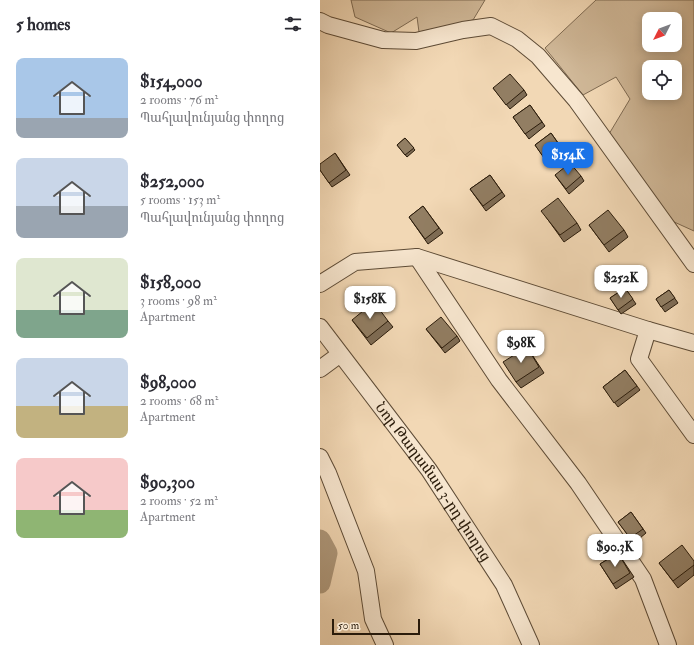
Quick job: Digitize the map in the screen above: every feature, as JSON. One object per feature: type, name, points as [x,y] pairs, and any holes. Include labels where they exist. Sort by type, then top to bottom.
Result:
[{"type":"street","points":[[320,21],[328,25],[383,40],[416,41],[462,30],[491,26],[517,39],[538,56],[576,100],[694,264]]},
{"type":"street","points":[[417,257],[495,374],[578,482],[643,578],[668,645]]},
{"type":"street","points":[[320,284],[355,262],[417,257],[648,330],[694,343]]},
{"type":"street","name":"Նոր Թաղամաս 3-րդ փողոց","points":[[320,327],[339,355],[429,470],[504,585],[531,645]]},
{"type":"street","points":[[648,330],[639,358],[694,435]]},
{"type":"street","points":[[320,369],[339,355]]},
{"type":"street","points":[[320,458],[328,473],[366,571],[373,619],[385,645]]},
{"type":"shaded area","points":[[351,0],[485,0],[473,20],[419,32],[417,17],[391,33],[355,17]]},
{"type":"shaded area","points":[[596,0],[694,0],[694,231],[672,221],[609,134],[630,99],[616,77],[583,95],[545,48]]},
{"type":"building","points":[[510,74],[524,90],[506,105],[493,88]]},
{"type":"building","points":[[530,105],[542,122],[525,134],[513,117]]},
{"type":"building","points":[[551,133],[560,146],[544,158],[535,145]]},
{"type":"building","points":[[405,138],[414,148],[405,155],[397,145]]},
{"type":"building","points":[[335,153],[346,170],[329,183],[320,170],[320,164]]},
{"type":"building","points":[[570,163],[581,176],[566,189],[555,175]]},
{"type":"building","points":[[490,175],[502,192],[483,206],[470,189]]},
{"type":"building","points":[[558,198],[577,223],[560,235],[541,211]]},
{"type":"building","points":[[423,206],[439,228],[425,239],[409,217]]},
{"type":"building","points":[[608,210],[624,230],[604,245],[589,225]]},
{"type":"building","points":[[625,288],[633,299],[618,310],[610,298]]},
{"type":"building","points":[[669,290],[675,298],[661,307],[656,299]]},
{"type":"building","points":[[374,302],[388,321],[367,338],[352,320]]},
{"type":"building","points":[[441,317],[457,336],[442,348],[426,329]]},
{"type":"building","points":[[527,347],[539,367],[516,382],[503,362]]},
{"type":"building","points":[[625,370],[637,386],[614,403],[603,387]]},
{"type":"building","points":[[631,512],[643,529],[630,538],[618,522]]},
{"type":"building","points":[[682,545],[694,561],[694,565],[673,581],[659,563]]},
{"type":"building","points":[[618,553],[630,573],[613,584],[600,564]]},
{"type":"waterway","points":[[320,540],[327,553],[320,583]]}]
